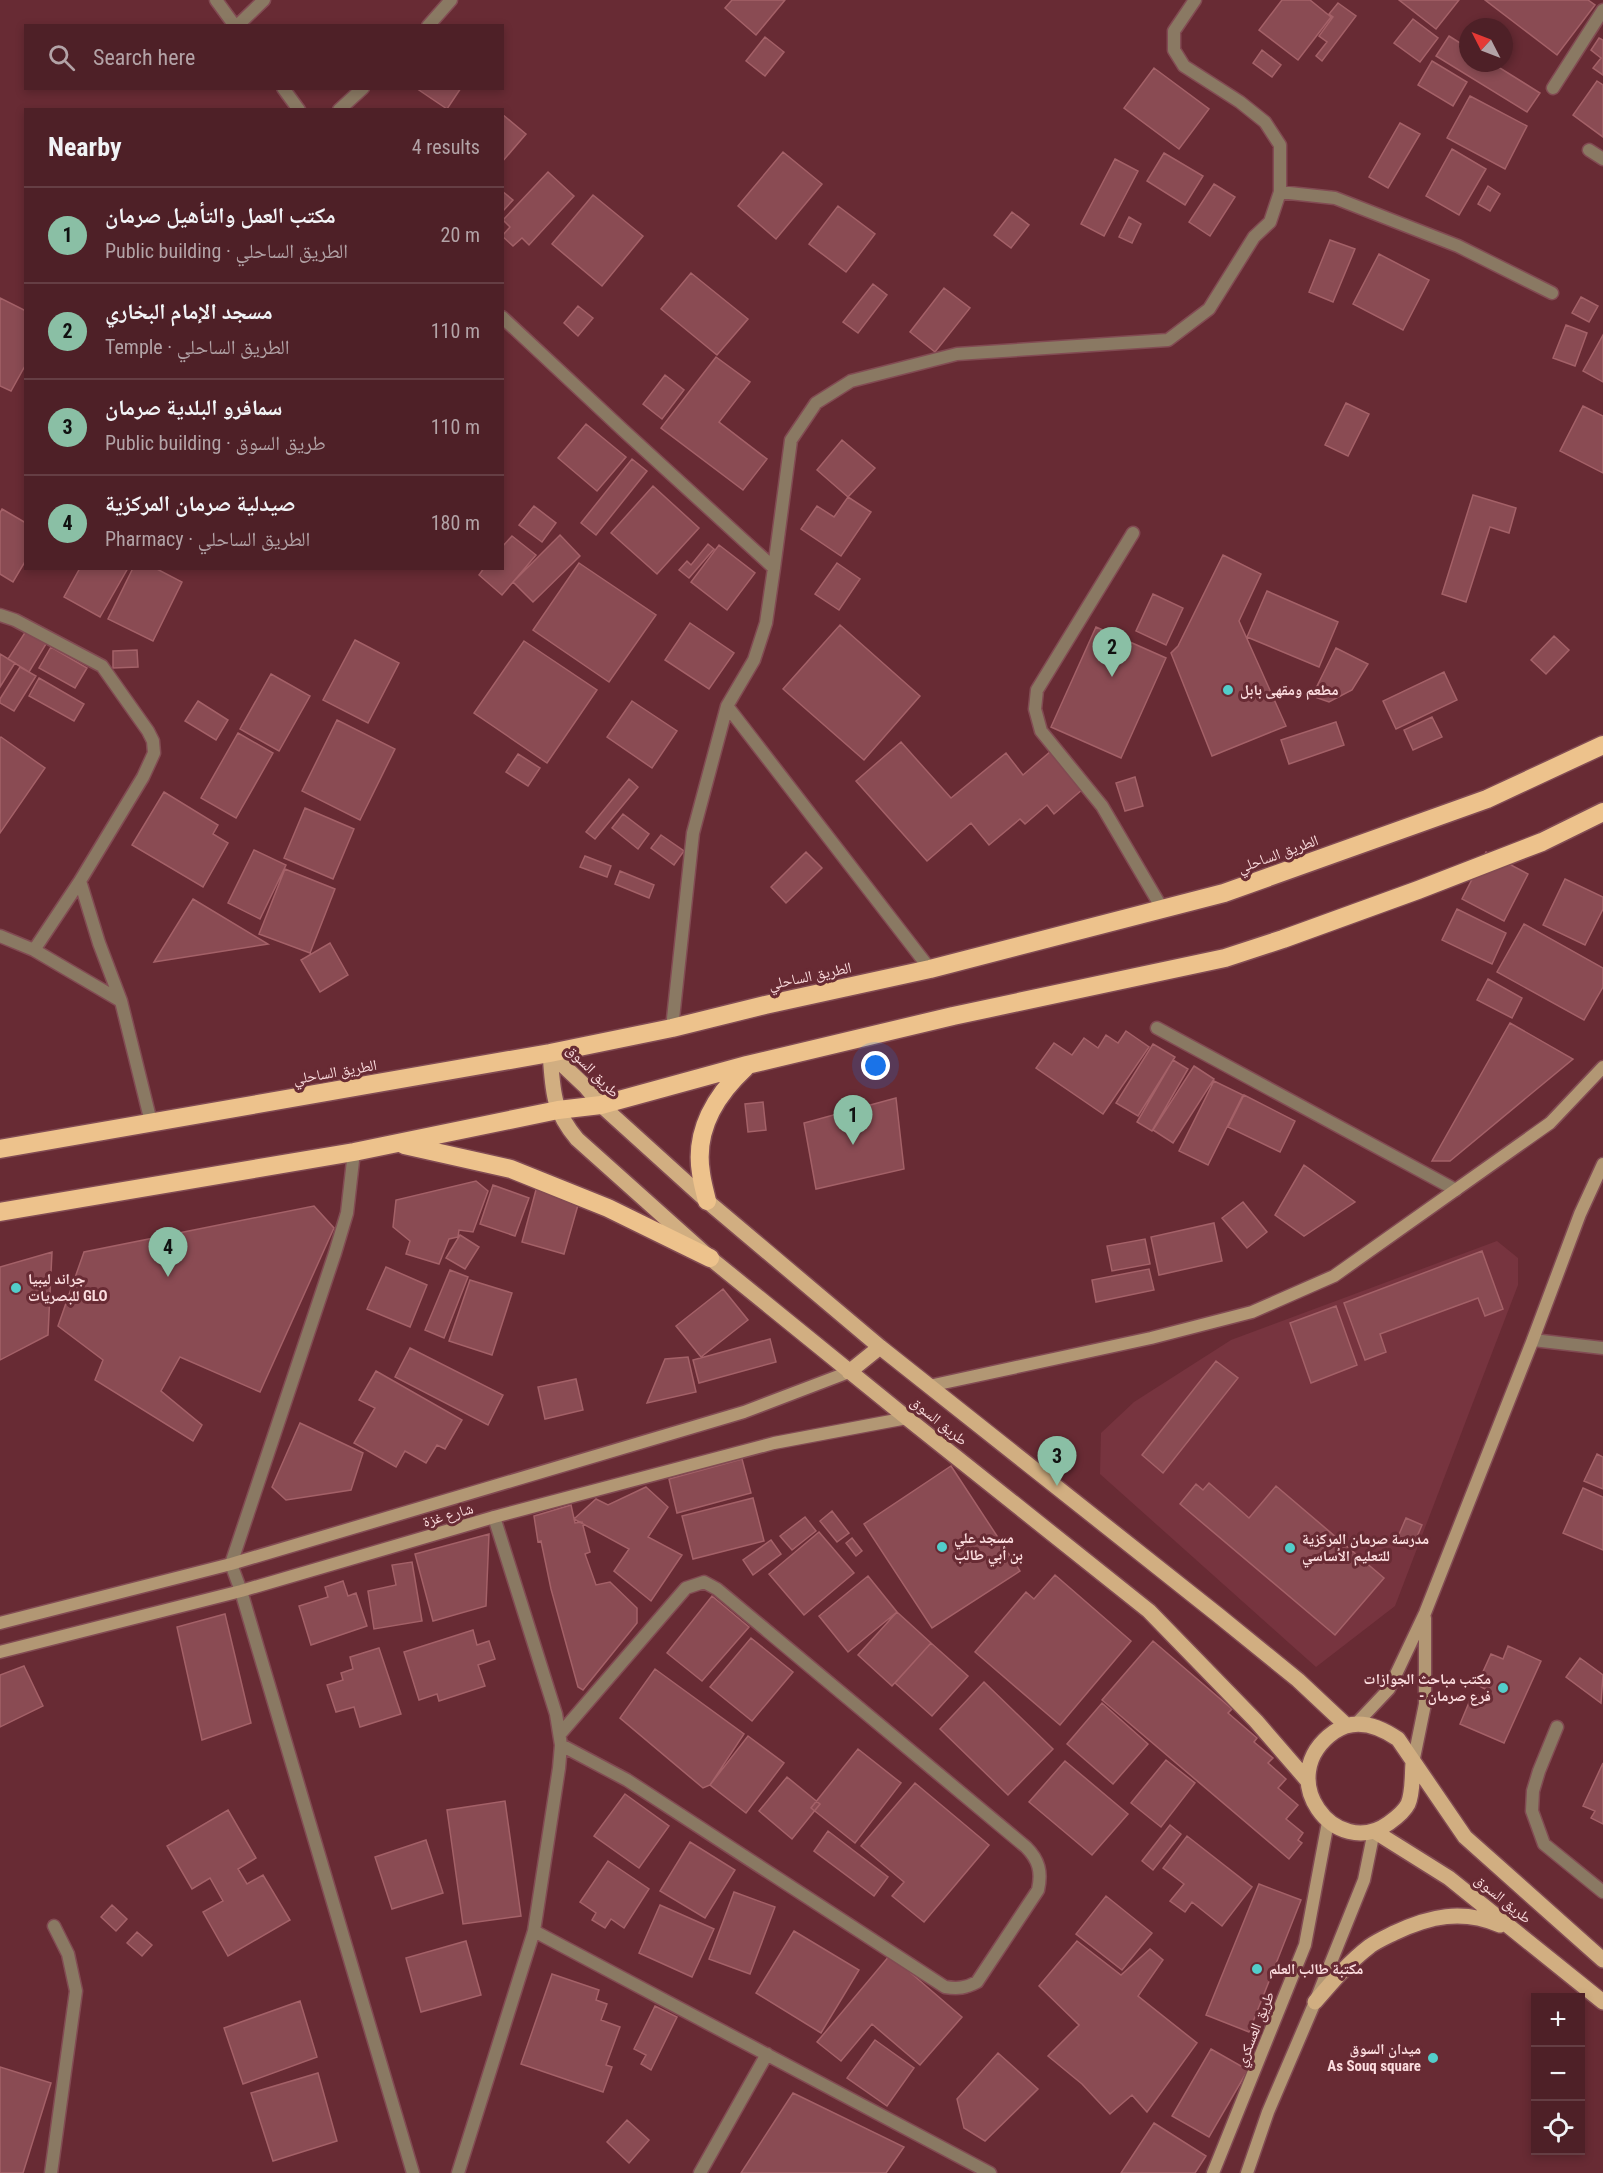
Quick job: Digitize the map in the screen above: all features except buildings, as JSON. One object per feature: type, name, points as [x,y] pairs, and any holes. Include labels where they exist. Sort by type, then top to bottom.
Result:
[{"type":"highway","name":"الطريق الساحلي","points":[[0,1149],[550,1053],[672,1028],[930,969],[1235,889],[1487,799],[1603,745]]},
{"type":"highway","points":[[0,1212],[354,1152],[558,1110],[601,1105],[747,1065],[953,1016],[1225,958],[1439,882],[1542,842],[1603,812]]},
{"type":"highway","points":[[707,1201],[700,1171],[701,1141],[710,1112],[725,1086],[747,1065]]},
{"type":"highway","points":[[399,1143],[511,1169],[608,1208],[710,1258]]},
{"type":"main road","name":"طريق السوق","points":[[550,1053],[601,1105],[707,1201],[880,1347],[1218,1615],[1351,1725]]},
{"type":"main road","name":"طريق السوق","points":[[550,1053],[554,1095],[558,1110],[577,1139],[710,1258],[1149,1611],[1256,1721],[1307,1780]]},
{"type":"main road","points":[[849,1372],[880,1347]]},
{"type":"main road","points":[[1351,1725],[1371,1725],[1391,1734],[1398,1739],[1413,1763],[1409,1803],[1400,1815],[1381,1829],[1358,1832],[1347,1830],[1328,1822],[1313,1803],[1307,1780],[1309,1764],[1317,1746],[1334,1732],[1351,1725]]},
{"type":"main road","name":"طريق السوق","points":[[1413,1763],[1465,1837],[1603,1960]]},
{"type":"main road","name":"طريق السوق","points":[[1374,1831],[1449,1878],[1603,2002]]},
{"type":"main road","points":[[1315,2002],[1342,1970],[1371,1945],[1434,1917],[1463,1916],[1481,1919],[1513,1931]]},
{"type":"street","points":[[216,0],[234,24]]},
{"type":"street","points":[[238,24],[264,0]]},
{"type":"street","points":[[430,24],[451,0]]},
{"type":"street","points":[[672,1028],[693,833],[727,706],[754,660],[766,623],[791,440],[816,403],[851,381],[957,354],[1168,340],[1209,309],[1254,237],[1270,222],[1280,192],[1280,145],[1265,122],[1240,102],[1184,66],[1174,50],[1174,32],[1195,0]]},
{"type":"street","points":[[1553,88],[1603,10]]},
{"type":"street","points":[[284,90],[298,108]]},
{"type":"street","points":[[341,108],[361,90]]},
{"type":"street","points":[[1589,150],[1603,159]]},
{"type":"street","points":[[1280,192],[1335,198],[1458,246],[1552,293]]},
{"type":"street","points":[[504,319],[774,567]]},
{"type":"street","points":[[1133,533],[1037,690],[1035,709],[1041,731],[1102,806],[1162,910]]},
{"type":"street","points":[[0,615],[15,620],[102,666],[153,741],[154,753],[143,777],[80,881],[34,950]]},
{"type":"street","points":[[727,706],[930,969]]},
{"type":"street","points":[[80,881],[99,943],[121,1001],[151,1122]]},
{"type":"street","points":[[0,936],[34,950],[121,1001]]},
{"type":"street","points":[[1157,1028],[1456,1190]]},
{"type":"street","points":[[929,1386],[1151,1338],[1252,1312],[1334,1276],[1550,1123],[1603,1067]]},
{"type":"street","points":[[354,1152],[347,1213],[231,1564],[241,1591],[413,2173]]},
{"type":"street","points":[[1351,1725],[1389,1689],[1425,1613],[1533,1340],[1580,1214],[1603,1164]]},
{"type":"street","points":[[1533,1340],[1603,1348]]},
{"type":"street","name":"شارع غزة","points":[[0,1623],[231,1564],[744,1412],[849,1372]]},
{"type":"street","name":"شارع غزة","points":[[0,1652],[241,1591],[494,1517],[774,1443],[907,1418]]},
{"type":"street","points":[[458,2173],[534,1931],[559,1768],[560,1740],[556,1714],[494,1517]]},
{"type":"street","points":[[704,1582],[717,1589],[1026,1847],[1034,1855],[1039,1866],[1038,1890],[977,1982],[956,1989],[945,1987],[627,1780],[560,1740],[686,1588],[704,1582]]},
{"type":"street","points":[[1413,1763],[1425,1704],[1425,1613]]},
{"type":"street","points":[[1557,1727],[1533,1791],[1532,1811],[1544,1844],[1603,1892]]},
{"type":"street","name":"طريق العسكري","points":[[1213,2173],[1305,1945],[1328,1822]]},
{"type":"street","points":[[1247,2173],[1268,2112],[1364,1880],[1374,1831]]},
{"type":"street","points":[[51,2173],[76,1991],[68,1954],[54,1926]]},
{"type":"street","points":[[534,1931],[990,2173]]},
{"type":"street","points":[[700,2173],[767,2054]]},
{"type":"shaded area","points":[[1497,1241],[1518,1258],[1518,1285],[1395,1606],[1316,1667],[1100,1474],[1101,1433],[1134,1402],[1231,1340]]},
{"type":"place","name":"مسجد الإمام البخاري","points":[[1112,677]]},
{"type":"place","name":"مطعم ومقهى بابل","points":[[1228,690]]},
{"type":"place","name":"مكتب العمل والتأهيل صرمان","points":[[853,1145]]},
{"type":"place","name":"صيدلية صرمان المركزية","points":[[168,1277]]},
{"type":"place","name":"جراند ليبيا للبصريات GLO","points":[[16,1288]]},
{"type":"place","name":"سمافرو البلدية صرمان","points":[[1057,1486]]},
{"type":"place","name":"مسجد علي بن أبي طالب","points":[[942,1547]]},
{"type":"place","name":"مدرسة صرمان المركزية للتعليم الأساسي","points":[[1290,1548]]},
{"type":"place","name":"مكتب مباحث الجوازات - فرع صرمان","points":[[1503,1688]]},
{"type":"place","name":"مكتبة طالب العلم","points":[[1257,1969]]},
{"type":"place","name":"ميدان السوق As Souq square","points":[[1433,2058]]}]
